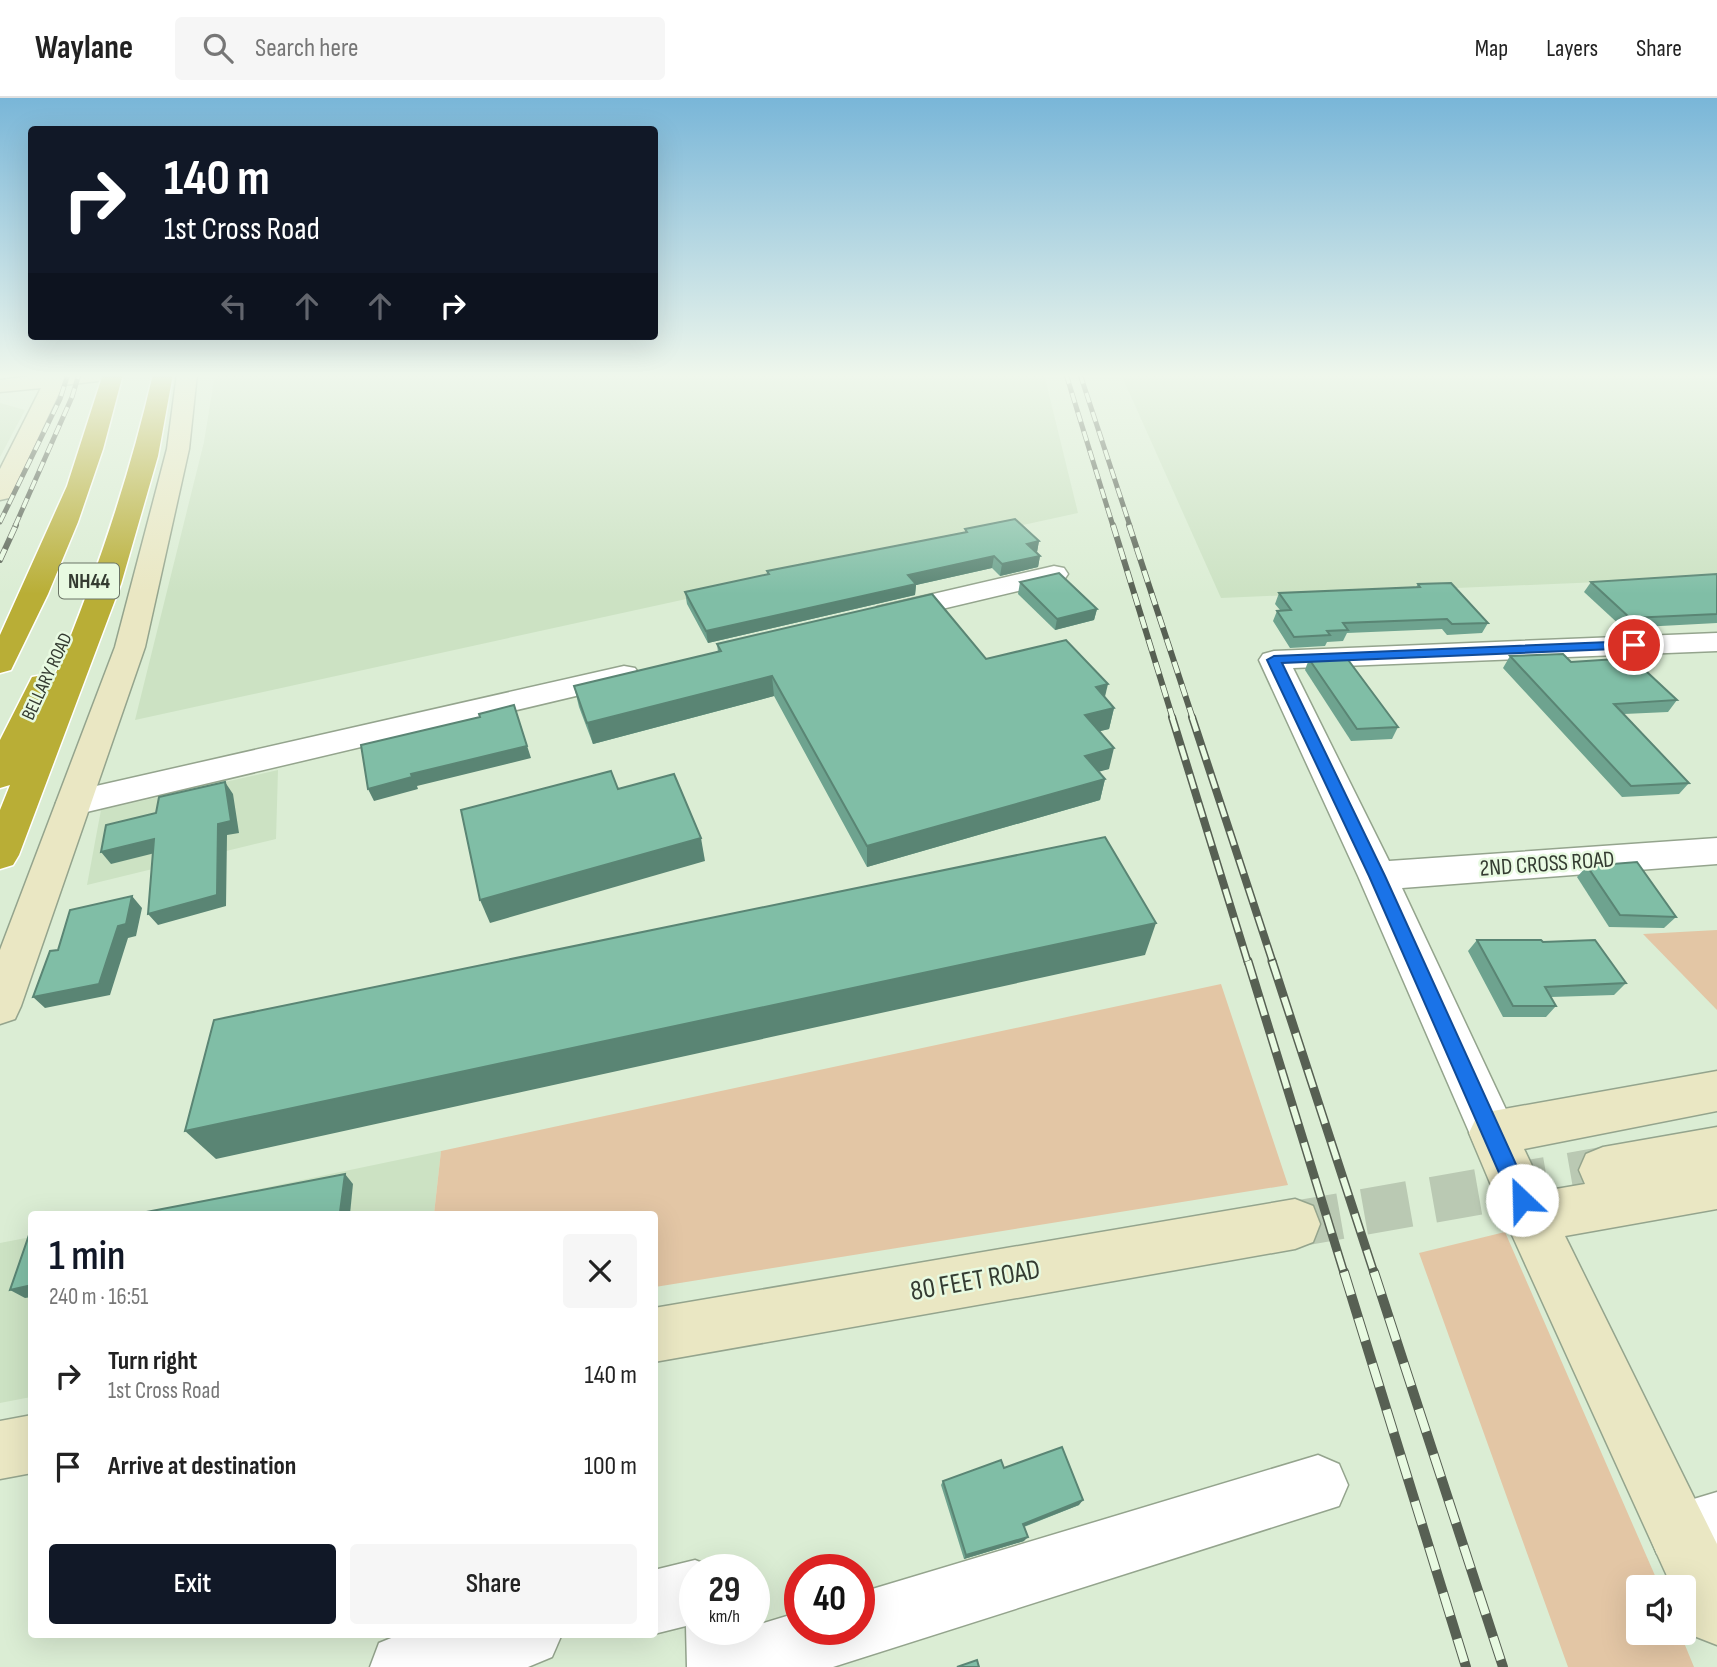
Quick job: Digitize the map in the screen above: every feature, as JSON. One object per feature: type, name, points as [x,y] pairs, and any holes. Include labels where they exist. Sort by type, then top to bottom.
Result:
[{"type":"highway","points":[[0,617],[73,447]]},
{"type":"highway","name":"BELLARY ROAD","points":[[0,664],[37,591],[91,447]]},
{"type":"highway","name":"BELLARY ROAD","points":[[0,776],[89,579],[107,526],[128,447]]},
{"type":"highway","points":[[0,855],[107,583],[148,447]]},
{"type":"street","points":[[0,493],[22,447]]},
{"type":"street","points":[[0,1006],[131,647],[178,447]]},
{"type":"street","points":[[864,619],[1054,574]]},
{"type":"street","points":[[1717,642],[1274,660],[1377,876],[1530,1218],[1698,1527],[1717,1613]]},
{"type":"street","points":[[74,803],[647,670]]},
{"type":"street","name":"2ND CROSS ROAD","points":[[1377,876],[1717,851]]},
{"type":"street","points":[[1493,1133],[1717,1091]]},
{"type":"street","points":[[1603,1170],[1717,1149]]},
{"type":"street","points":[[1530,1218],[1717,1185]]},
{"type":"street","name":"80 FEET ROAD","points":[[658,1334],[1295,1224]]},
{"type":"street","points":[[0,1450],[28,1445]]},
{"type":"street","points":[[875,1621],[1318,1485]]},
{"type":"street","points":[[658,1601],[679,1596]]},
{"type":"street","points":[[403,1667],[514,1638]]},
{"type":"street","points":[[719,1645],[720,1667]]},
{"type":"street","points":[[728,1667],[799,1645]]},
{"type":"shaded area","points":[[203,447],[1062,447],[1078,513],[135,720]]},
{"type":"shaded area","points":[[1154,447],[1717,447],[1717,577],[1221,598]]},
{"type":"shaded area","points":[[278,770],[276,839],[87,885],[101,810]]},
{"type":"shaded area","points":[[1717,930],[1717,1010],[1643,934]]},
{"type":"shaded area","points":[[1221,984],[1288,1185],[658,1287],[658,1211],[434,1211],[441,1151]]},
{"type":"shaded area","points":[[441,1151],[434,1211],[152,1211]]},
{"type":"shaded area","points":[[1505,1232],[1655,1575],[1626,1575],[1626,1645],[1685,1645],[1694,1667],[1568,1667],[1419,1253]]},
{"type":"shaded area","points":[[28,1238],[28,1398],[0,1403],[0,1243]]},
{"type":"building","points":[[1015,519],[1039,541],[1027,544],[1040,556],[1002,564],[994,556],[908,575],[916,584],[706,631],[685,592],[769,574],[767,571],[967,532],[965,529]]},
{"type":"building","points":[[1059,573],[1097,609],[1057,619],[1020,582]]},
{"type":"building","points":[[1717,574],[1717,614],[1630,618],[1591,582]]},
{"type":"building","points":[[1451,583],[1488,623],[1452,624],[1447,619],[1343,623],[1348,630],[1327,631],[1330,635],[1294,637],[1277,611],[1291,610],[1279,593],[1420,587],[1418,584]]},
{"type":"building","points":[[932,594],[986,659],[1066,640],[1108,684],[1096,687],[1114,708],[1085,715],[1114,748],[1085,756],[1105,779],[867,846],[772,676],[587,723],[574,686],[721,651],[717,644]]},
{"type":"building","points":[[1563,654],[1571,662],[1632,658],[1677,700],[1614,704],[1689,783],[1631,786],[1510,656]]},
{"type":"building","points":[[1346,657],[1398,727],[1357,729],[1309,659]]},
{"type":"building","points":[[514,705],[527,746],[411,774],[412,777],[368,789],[361,745],[480,717],[479,714]]},
{"type":"building","points":[[611,771],[618,789],[674,774],[701,838],[480,900],[461,810]]},
{"type":"building","points":[[225,782],[231,821],[218,824],[217,895],[148,914],[154,839],[101,852],[106,825],[156,813],[159,797]]},
{"type":"building","points":[[1105,837],[1156,923],[185,1131],[214,1020]]},
{"type":"building","points":[[1637,862],[1676,917],[1620,915],[1587,866]]},
{"type":"building","points":[[132,896],[126,924],[118,926],[99,984],[33,997],[50,951],[58,950],[70,910]]},
{"type":"building","points":[[1477,940],[1595,940],[1626,983],[1545,987],[1556,1006],[1513,1006]]},
{"type":"building","points":[[345,1174],[340,1211],[152,1211]]},
{"type":"building","points":[[28,1238],[28,1286],[10,1290]]},
{"type":"building","points":[[1062,1447],[1083,1500],[1023,1524],[1028,1537],[966,1555],[943,1481],[1001,1460],[1004,1468]]},
{"type":"building","points":[[977,1660],[979,1667],[957,1667]]},
{"type":"tunnel","points":[[1295,1224],[1603,1170]]},
{"type":"railway","points":[[0,522],[36,447]]},
{"type":"railway","points":[[15,526],[50,447]]},
{"type":"railway","points":[[1089,447],[1113,526]]},
{"type":"railway","points":[[1104,447],[1130,526]]},
{"type":"railway","points":[[0,560],[16,525]]},
{"type":"railway","points":[[1113,525],[1173,719]]},
{"type":"railway","points":[[1129,525],[1193,719]]},
{"type":"railway","points":[[1172,717],[1248,963]]},
{"type":"railway","points":[[1192,717],[1273,963]]},
{"type":"railway","points":[[1248,961],[1344,1273]]},
{"type":"railway","points":[[1272,961],[1374,1273]]},
{"type":"railway","points":[[1344,1272],[1466,1667]]},
{"type":"railway","points":[[1374,1272],[1503,1667]]},
{"type":"route","points":[[1522,1200],[1377,876],[1274,660],[1634,645]]}]
